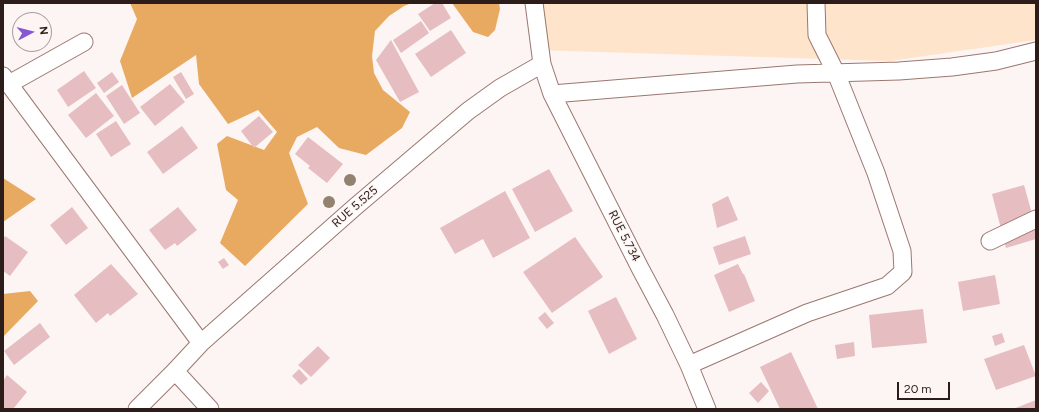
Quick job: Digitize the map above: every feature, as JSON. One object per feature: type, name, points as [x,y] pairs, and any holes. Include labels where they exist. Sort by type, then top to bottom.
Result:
[{"type":"street","points":[[534,3],[542,64]]},
{"type":"street","points":[[689,365],[807,313],[887,286],[903,272],[902,251],[876,173],[836,73],[817,35],[816,3]]},
{"type":"street","points":[[84,42],[6,80],[201,343]]},
{"type":"street","points":[[552,94],[797,74],[899,71],[952,67],[996,61],[1036,51]]},
{"type":"street","name":"RUE 5.734","points":[[542,64],[552,94],[665,315],[689,365],[707,409]]},
{"type":"street","name":"RUE 5.525","points":[[137,409],[201,343],[355,207],[468,111],[500,88],[542,64]]},
{"type":"street","points":[[990,241],[1036,219]]},
{"type":"street","points":[[175,371],[210,409]]},
{"type":"shaded area","points":[[130,3],[412,3],[404,6],[389,16],[375,31],[372,56],[374,73],[383,90],[410,112],[402,128],[366,155],[339,148],[317,127],[297,137],[289,153],[308,204],[245,266],[220,243],[238,200],[226,190],[217,144],[227,136],[264,150],[277,132],[258,110],[228,124],[199,84],[196,55],[132,98],[120,61],[137,19]]},
{"type":"shaded area","points":[[452,3],[499,3],[500,9],[495,30],[488,37],[473,32]]},
{"type":"shaded area","points":[[530,3],[1036,3],[1036,40],[890,61],[534,50]]},
{"type":"shaded area","points":[[3,178],[36,199],[3,222]]},
{"type":"shaded area","points":[[30,291],[38,301],[3,337],[3,294]]},
{"type":"building","points":[[435,3],[442,3],[451,18],[430,31],[418,14]]},
{"type":"building","points":[[421,21],[429,33],[401,53],[393,40]]},
{"type":"building","points":[[451,30],[466,53],[431,77],[415,54]]},
{"type":"building","points":[[391,40],[419,92],[400,102],[376,60]]},
{"type":"building","points":[[84,71],[96,88],[68,107],[57,90]]},
{"type":"building","points":[[112,72],[119,82],[104,93],[97,83]]},
{"type":"building","points":[[181,72],[194,94],[186,99],[173,77]]},
{"type":"building","points":[[170,84],[185,102],[155,126],[140,107]]},
{"type":"building","points":[[122,85],[140,113],[124,124],[106,96]]},
{"type":"building","points":[[96,93],[114,116],[86,138],[68,115]]},
{"type":"building","points":[[259,116],[273,132],[254,148],[241,131]]},
{"type":"building","points":[[116,121],[131,144],[111,157],[96,134]]},
{"type":"building","points":[[182,126],[198,148],[163,174],[147,152]]},
{"type":"building","points":[[308,137],[343,164],[327,183],[308,168],[310,166],[295,154]]},
{"type":"building","points":[[549,169],[573,211],[535,232],[512,189]]},
{"type":"building","points":[[1024,185],[1036,228],[1036,239],[1006,248],[992,194]]},
{"type":"building","points":[[505,191],[530,238],[493,258],[483,239],[455,254],[440,228]]},
{"type":"building","points":[[728,196],[738,220],[717,228],[712,204]]},
{"type":"building","points":[[72,207],[88,228],[66,245],[50,225]]},
{"type":"building","points":[[178,207],[197,230],[177,246],[175,243],[165,250],[149,230]]},
{"type":"building","points":[[5,236],[28,252],[10,276],[3,271],[3,239]]},
{"type":"building","points":[[745,236],[751,254],[719,265],[713,247]]},
{"type":"building","points":[[575,237],[603,277],[552,313],[523,272]]},
{"type":"building","points":[[224,258],[229,265],[223,269],[218,262]]},
{"type":"building","points":[[111,264],[138,294],[110,316],[108,313],[96,323],[74,295]]},
{"type":"building","points":[[738,264],[744,274],[755,301],[729,312],[714,275]]},
{"type":"building","points":[[995,275],[1000,304],[963,311],[958,282]]},
{"type":"building","points":[[616,297],[637,339],[609,354],[588,311]]},
{"type":"building","points":[[923,309],[927,343],[872,348],[869,315]]},
{"type":"building","points":[[545,312],[554,323],[547,329],[538,318]]},
{"type":"building","points":[[40,323],[50,337],[14,365],[4,351]]},
{"type":"building","points":[[1002,333],[1005,342],[995,346],[992,336]]},
{"type":"building","points":[[854,342],[855,356],[837,359],[835,345]]},
{"type":"building","points":[[1024,345],[1036,376],[996,390],[984,359]]},
{"type":"building","points":[[318,346],[330,358],[311,377],[298,365]]},
{"type":"building","points":[[791,352],[818,409],[780,409],[760,367]]},
{"type":"building","points":[[299,369],[308,379],[301,385],[292,376]]},
{"type":"building","points":[[7,375],[27,392],[13,409],[3,409],[3,381]]},
{"type":"building","points":[[761,382],[769,391],[758,403],[749,393]]},
{"type":"building","points":[[1036,400],[1036,409],[1013,409]]}]
